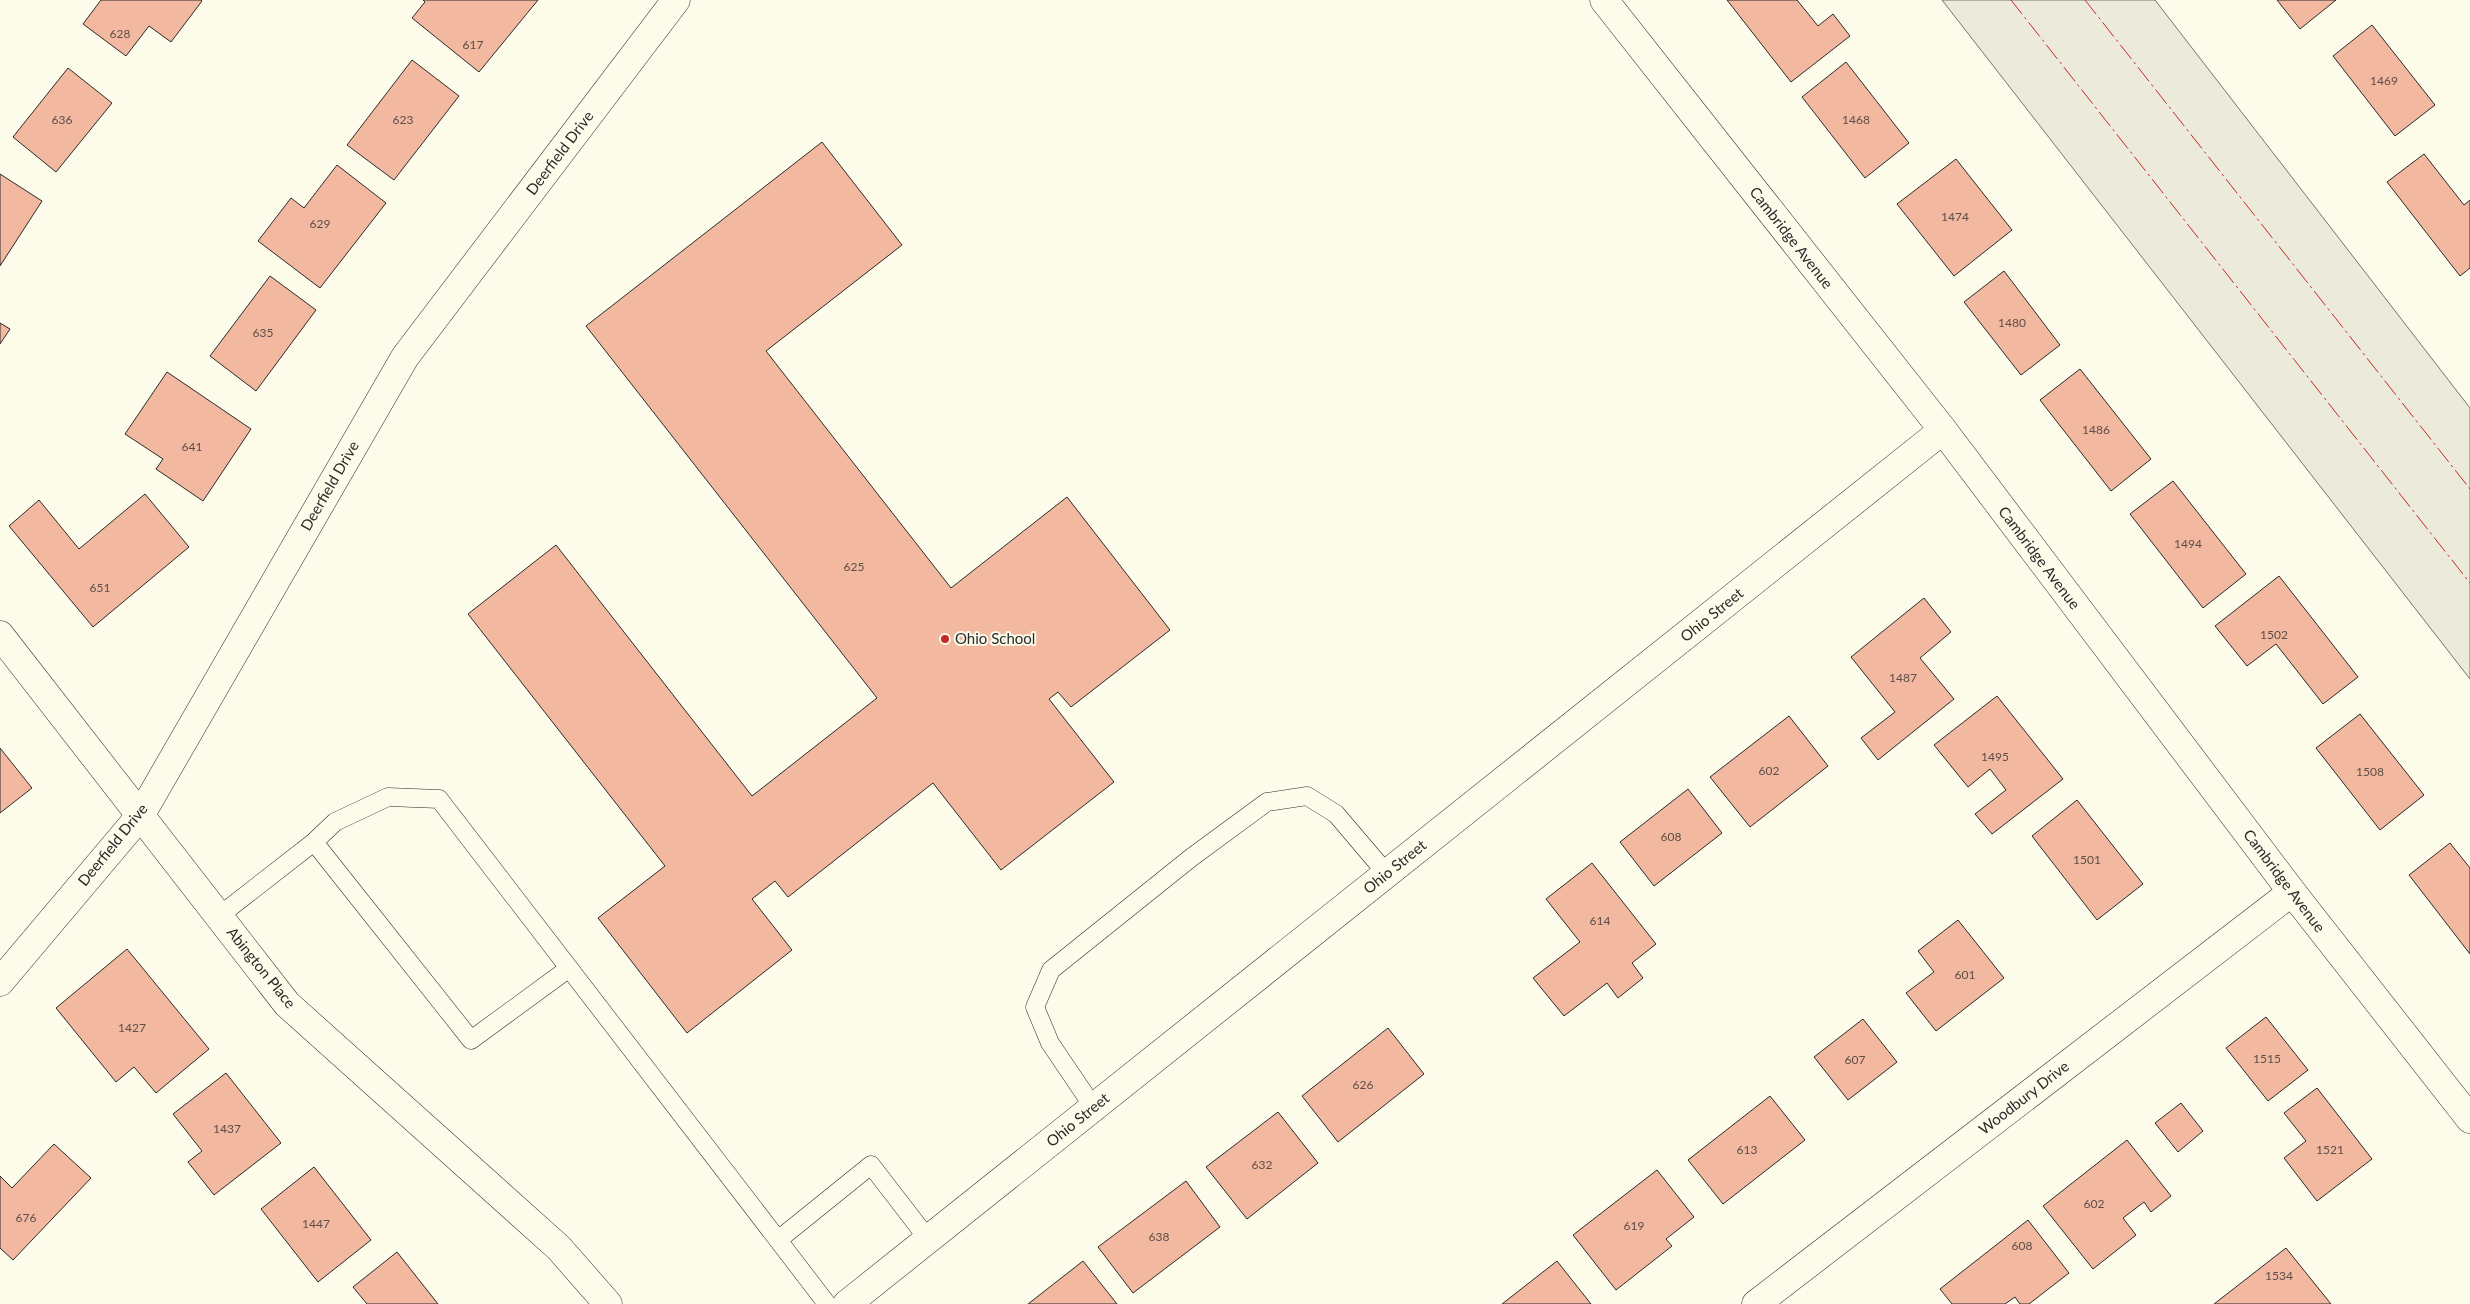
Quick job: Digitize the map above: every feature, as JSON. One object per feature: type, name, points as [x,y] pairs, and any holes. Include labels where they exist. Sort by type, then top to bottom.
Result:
[{"type":"street","name":"Deerfield Drive","points":[[0,982],[140,816],[405,357],[676,0]]},
{"type":"street","name":"Cambridge Avenue","points":[[1604,0],[1943,430],[2292,892],[2470,1119]]},
{"type":"street","name":"Ohio Street","points":[[847,1304],[1943,430]]},
{"type":"street","name":"Abington Place","points":[[0,635],[287,1004],[559,1248],[608,1304]]},
{"type":"street","name":"Woodbury Drive","points":[[1756,1304],[2292,892]]},
{"type":"lane","points":[[218,916],[314,842],[335,822],[388,796],[439,799],[827,1304]]},
{"type":"lane","points":[[1094,1108],[1050,1043],[1035,1007],[1051,970],[1192,856],[1267,802],[1307,796],[1336,814],[1387,874]]},
{"type":"lane","points":[[314,842],[471,1040],[568,969]]},
{"type":"lane","points":[[778,1240],[871,1166],[928,1240]]},
{"type":"shaded area","points":[[1942,0],[2155,0],[2470,408],[2470,679]]},
{"type":"building","points":[[101,0],[202,1],[171,42],[149,26],[126,56],[83,24]]},
{"type":"building","points":[[423,0],[538,0],[479,72],[412,18],[425,2]]},
{"type":"building","points":[[1727,0],[1797,0],[1818,26],[1833,14],[1850,36],[1791,82]]},
{"type":"building","points":[[2277,0],[2336,0],[2300,29]]},
{"type":"building","points":[[2372,25],[2435,105],[2395,136],[2333,56]]},
{"type":"building","points":[[412,60],[459,96],[394,180],[347,145]]},
{"type":"building","points":[[1846,62],[1909,143],[1865,178],[1802,97]]},
{"type":"building","points":[[68,68],[112,103],[56,172],[13,137]]},
{"type":"building","name":"Ohio School","points":[[822,142],[902,245],[766,351],[951,588],[1067,497],[1170,630],[1071,707],[1058,692],[1049,699],[1114,782],[1001,870],[933,783],[788,897],[775,881],[752,899],[792,950],[687,1033],[598,918],[665,866],[468,614],[556,545],[752,796],[877,698],[586,326]]},
{"type":"building","points":[[2424,154],[2464,205],[2470,200],[2470,268],[2460,276],[2387,182]]},
{"type":"building","points":[[1956,159],[2012,230],[1954,276],[1897,204]]},
{"type":"building","points":[[337,165],[386,203],[320,288],[258,241],[291,198],[304,208]]},
{"type":"building","points":[[0,174],[42,201],[0,266]]},
{"type":"building","points":[[2004,271],[2060,345],[2021,375],[1964,302]]},
{"type":"building","points":[[270,276],[316,310],[256,391],[210,356]]},
{"type":"building","points":[[0,323],[10,329],[0,344]]},
{"type":"building","points":[[2080,369],[2151,459],[2111,491],[2040,400]]},
{"type":"building","points":[[167,372],[251,429],[203,501],[156,469],[163,459],[125,434]]},
{"type":"building","points":[[2173,481],[2246,574],[2203,608],[2130,514]]},
{"type":"building","points":[[145,494],[189,547],[93,627],[9,526],[39,500],[79,549]]},
{"type":"building","points":[[2279,576],[2358,677],[2323,704],[2276,644],[2247,666],[2215,626]]},
{"type":"building","points":[[1924,598],[1951,632],[1920,658],[1954,699],[1878,760],[1861,738],[1895,712],[1851,657]]},
{"type":"building","points":[[1997,696],[2063,779],[1992,834],[1975,814],[2006,790],[1990,769],[1968,787],[1934,745]]},
{"type":"building","points":[[2360,714],[2424,795],[2380,830],[2316,748]]},
{"type":"building","points":[[1789,716],[1828,766],[1750,827],[1710,777]]},
{"type":"building","points":[[0,748],[32,788],[0,813]]},
{"type":"building","points":[[1688,789],[1722,833],[1654,886],[1620,842]]},
{"type":"building","points":[[2077,800],[2143,884],[2097,920],[2032,836]]},
{"type":"building","points":[[2450,843],[2470,868],[2470,954],[2409,875]]},
{"type":"building","points":[[1592,863],[1656,944],[1632,963],[1643,978],[1618,998],[1607,983],[1564,1016],[1533,978],[1580,942],[1546,899]]},
{"type":"building","points":[[1958,920],[2004,978],[1936,1031],[1906,993],[1934,972],[1918,951]]},
{"type":"building","points":[[127,949],[209,1049],[156,1093],[134,1067],[116,1082],[56,1008]]},
{"type":"building","points":[[2266,1017],[2308,1070],[2268,1101],[2226,1048]]},
{"type":"building","points":[[1863,1019],[1897,1062],[1848,1100],[1814,1057]]},
{"type":"building","points":[[1388,1028],[1424,1074],[1338,1142],[1302,1096]]},
{"type":"building","points":[[226,1073],[281,1143],[214,1195],[188,1162],[202,1151],[173,1114]]},
{"type":"building","points":[[2317,1088],[2372,1159],[2317,1201],[2284,1158],[2306,1141],[2284,1113]]},
{"type":"building","points":[[1770,1096],[1805,1140],[1723,1204],[1688,1160]]},
{"type":"building","points":[[2181,1103],[2203,1131],[2178,1152],[2155,1123]]},
{"type":"building","points":[[1278,1112],[1318,1163],[1247,1219],[1206,1167]]},
{"type":"building","points":[[2127,1140],[2171,1196],[2151,1212],[2144,1202],[2123,1218],[2136,1235],[2093,1269],[2043,1206]]},
{"type":"building","points":[[54,1144],[91,1178],[13,1260],[0,1248],[0,1176],[12,1188]]},
{"type":"building","points":[[314,1167],[371,1240],[318,1282],[261,1209]]},
{"type":"building","points":[[1657,1170],[1694,1217],[1666,1239],[1672,1246],[1616,1290],[1573,1235]]},
{"type":"building","points":[[1186,1181],[1220,1227],[1133,1293],[1098,1247]]},
{"type":"building","points":[[2028,1220],[2069,1273],[2029,1304],[2020,1304],[2015,1297],[2005,1304],[1952,1304],[1940,1289]]},
{"type":"building","points":[[2286,1248],[2331,1304],[2214,1304]]},
{"type":"building","points":[[397,1252],[438,1304],[367,1304],[353,1287]]},
{"type":"building","points":[[1083,1261],[1117,1304],[1028,1304]]},
{"type":"building","points":[[1557,1261],[1591,1304],[1502,1304]]},
{"type":"power","points":[[2011,0],[2470,583]]},
{"type":"power","points":[[2085,0],[2470,489]]},
{"type":"place","name":"Ohio School","points":[[945,639]]}]
